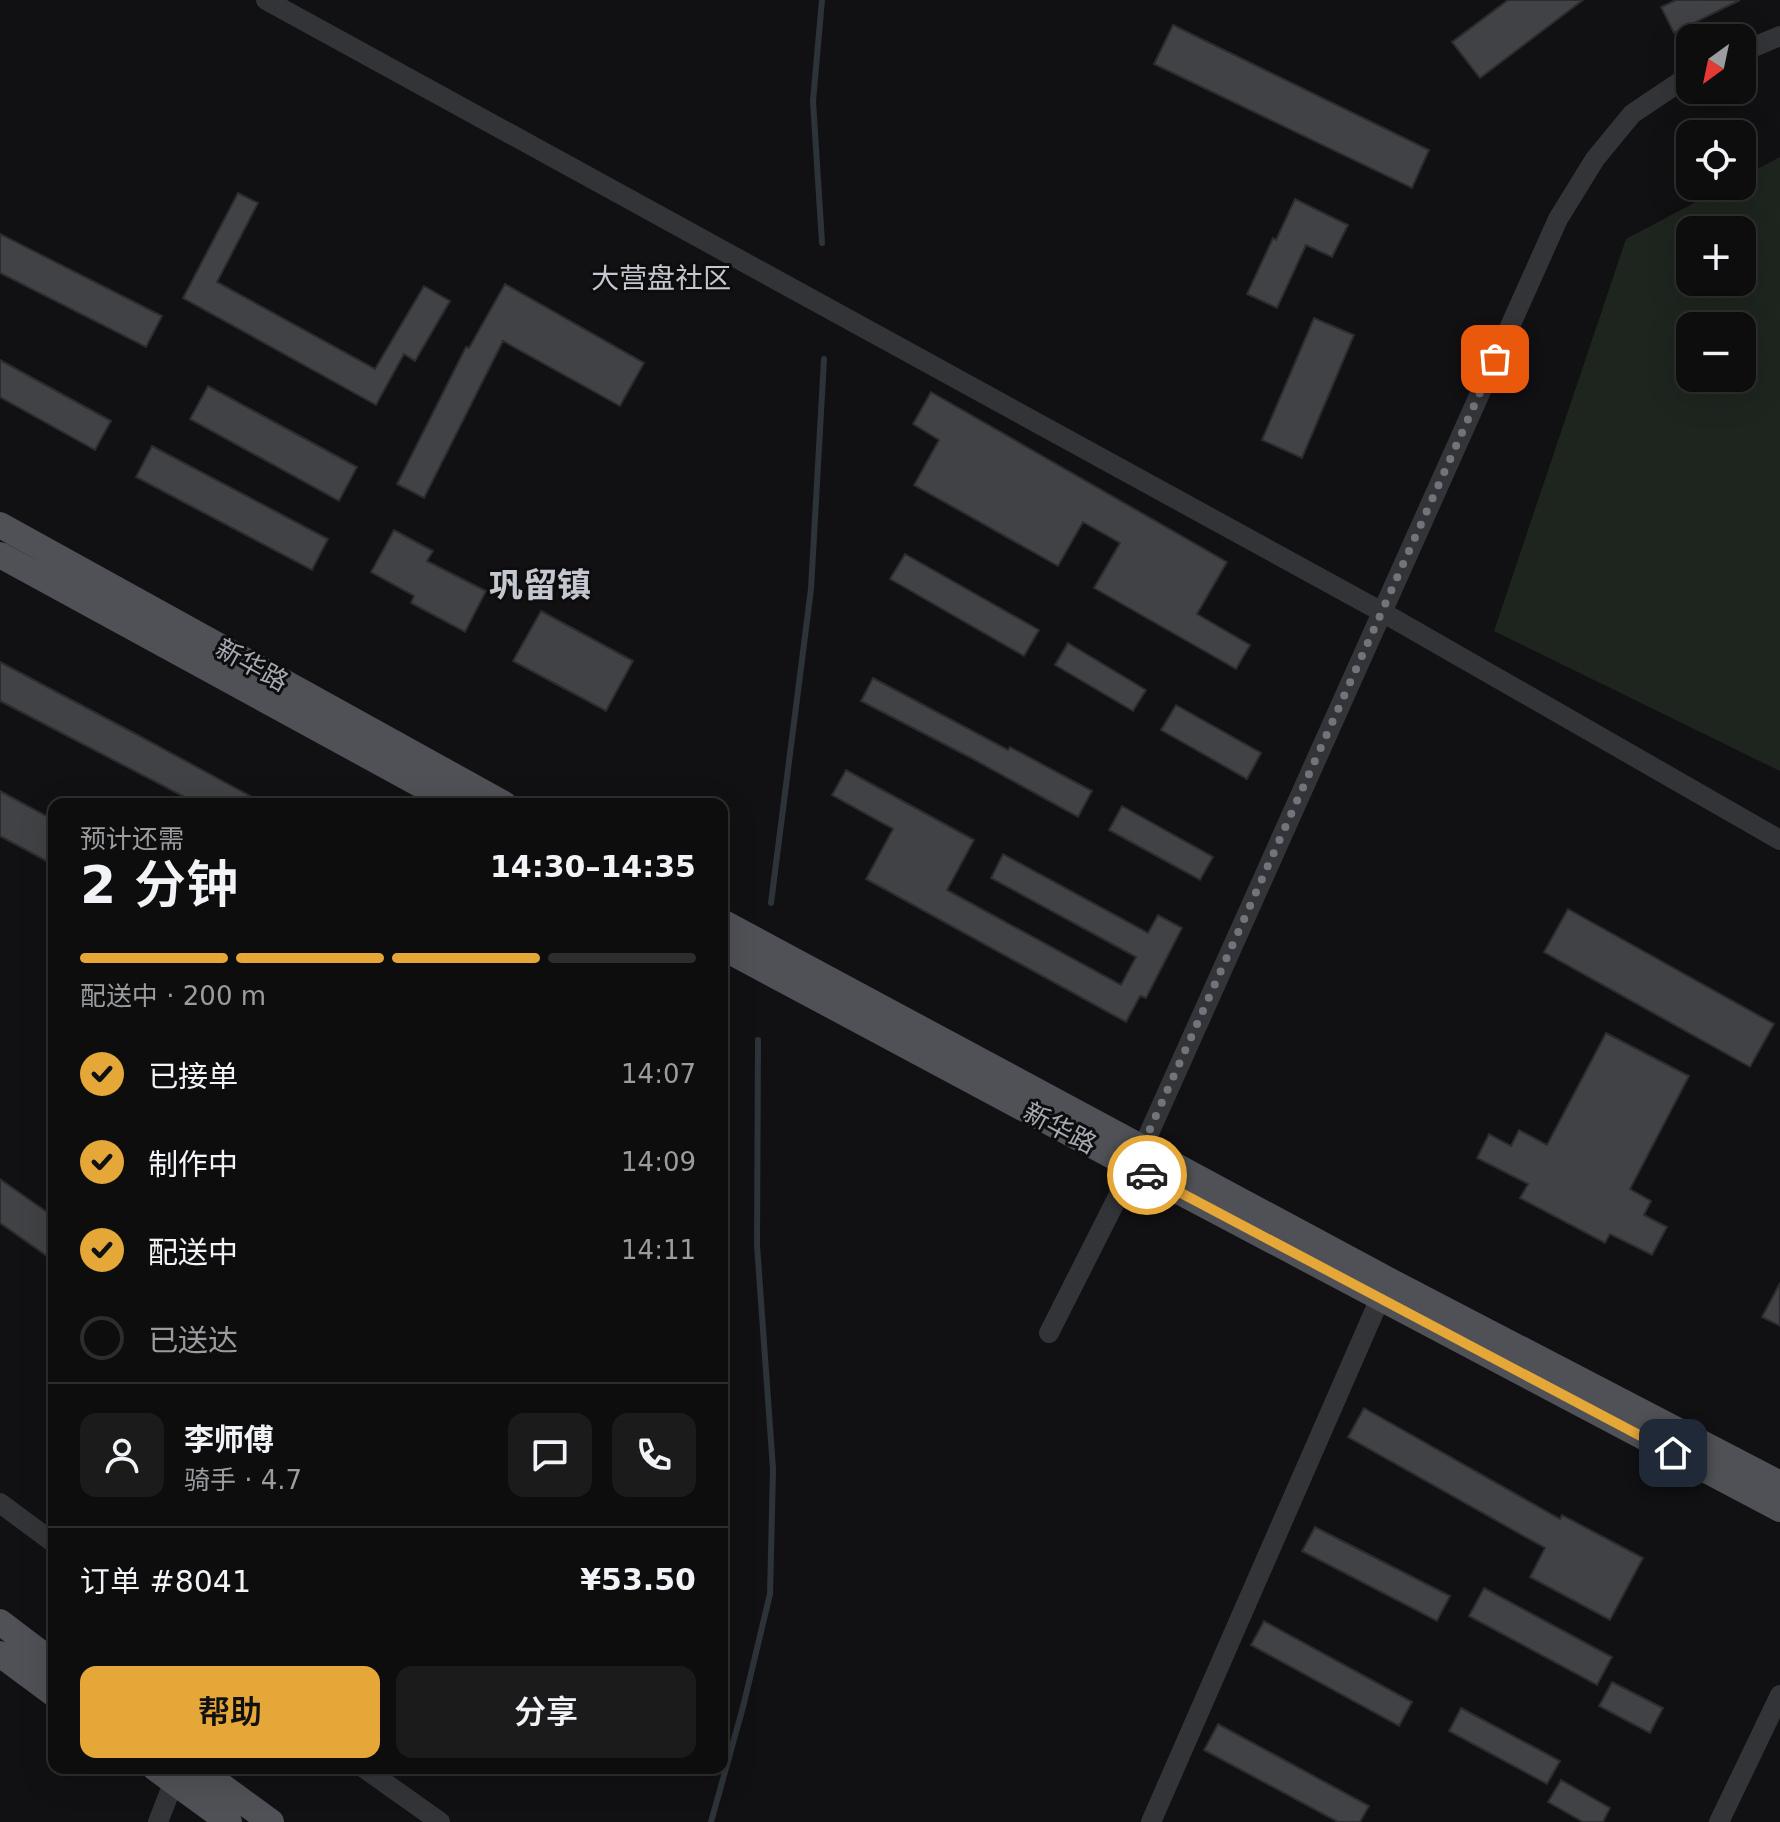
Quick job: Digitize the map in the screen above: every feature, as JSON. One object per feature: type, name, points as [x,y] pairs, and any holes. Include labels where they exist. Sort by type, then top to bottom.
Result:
[{"type":"main road","name":"新华路","points":[[0,525],[493,798]]},
{"type":"main road","name":"新华路","points":[[0,555],[445,798]]},
{"type":"main road","name":"新华路","points":[[728,925],[1138,1158]]},
{"type":"main road","name":"新华路","points":[[728,950],[1138,1158],[1780,1509]]},
{"type":"main road","name":"新华路","points":[[1384,1290],[1780,1484]]},
{"type":"main road","points":[[0,1622],[48,1658]]},
{"type":"main road","points":[[0,1654],[48,1690]]},
{"type":"main road","points":[[171,1774],[229,1822]]},
{"type":"main road","points":[[205,1774],[271,1822]]},
{"type":"street","points":[[266,0],[1382,612],[1780,840]]},
{"type":"street","points":[[1756,46],[1780,36]]},
{"type":"street","points":[[1049,1333],[1138,1158],[1558,219],[1595,159],[1632,114],[1676,84]]},
{"type":"street","points":[[1151,1822],[1384,1290]]},
{"type":"street","points":[[0,1503],[48,1539]]},
{"type":"street","points":[[1719,1822],[1780,1695]]},
{"type":"street","points":[[158,1822],[169,1774]]},
{"type":"street","points":[[372,1774],[440,1822]]},
{"type":"shaded area","points":[[1780,157],[1780,771],[1494,631],[1626,239],[1700,200],[1756,200],[1756,170]]},
{"type":"building","points":[[1508,0],[1583,0],[1480,78],[1452,42]]},
{"type":"building","points":[[1676,0],[1740,0],[1692,24],[1676,24],[1674,33],[1661,7]]},
{"type":"building","points":[[1173,25],[1429,150],[1412,188],[1154,64]]},
{"type":"building","points":[[238,193],[258,203],[217,282],[375,369],[424,286],[450,301],[415,361],[404,354],[376,405],[183,298]]},
{"type":"building","points":[[1295,199],[1348,225],[1332,257],[1306,245],[1277,308],[1247,294]]},
{"type":"building","points":[[0,234],[162,316],[146,347],[0,273]]},
{"type":"building","points":[[505,284],[644,363],[620,406],[503,341],[424,498],[397,484],[466,347],[469,348]]},
{"type":"building","points":[[1314,318],[1354,335],[1302,458],[1262,440]]},
{"type":"building","points":[[0,360],[111,421],[95,450],[0,397]]},
{"type":"building","points":[[208,386],[357,467],[339,501],[190,419]]},
{"type":"building","points":[[931,392],[1227,562],[1197,614],[1250,645],[1236,669],[1094,588],[1120,543],[1083,522],[1058,566],[914,485],[939,440],[913,424]]},
{"type":"building","points":[[152,446],[328,539],[312,570],[136,477]]},
{"type":"building","points":[[394,530],[433,551],[427,561],[486,591],[465,632],[411,603],[414,596],[371,572]]},
{"type":"building","points":[[905,554],[1039,630],[1024,656],[890,579]]},
{"type":"building","points":[[541,611],[633,661],[606,711],[513,661]]},
{"type":"building","points":[[1068,643],[1146,690],[1133,711],[1055,665]]},
{"type":"building","points":[[0,662],[254,798],[186,798],[0,701]]},
{"type":"building","points":[[873,678],[1092,791],[1078,817],[861,701]]},
{"type":"building","points":[[1176,705],[1261,753],[1247,779],[1161,730]]},
{"type":"building","points":[[846,770],[974,840],[947,890],[1121,985],[1136,957],[991,878],[1003,854],[1148,933],[1158,915],[1182,928],[1146,998],[1140,996],[1126,1022],[866,879],[893,829],[832,795]]},
{"type":"building","points":[[0,791],[48,817],[48,862],[0,836]]},
{"type":"building","points":[[1122,806],[1213,857],[1200,880],[1109,830]]},
{"type":"building","points":[[1568,909],[1774,1024],[1750,1067],[1544,952]]},
{"type":"building","points":[[1606,1033],[1689,1076],[1630,1189],[1651,1201],[1644,1215],[1667,1227],[1652,1255],[1610,1234],[1605,1243],[1520,1198],[1528,1184],[1477,1158],[1489,1134],[1511,1146],[1519,1130],[1547,1145]]},
{"type":"building","points":[[0,1179],[48,1213],[48,1257],[0,1223]]},
{"type":"building","points":[[1780,1283],[1780,1326],[1762,1317]]},
{"type":"building","points":[[1364,1408],[1560,1519],[1562,1515],[1643,1558],[1610,1620],[1530,1577],[1545,1548],[1348,1437]]},
{"type":"building","points":[[1315,1527],[1450,1596],[1437,1621],[1302,1551]]},
{"type":"building","points":[[1484,1588],[1612,1657],[1597,1685],[1469,1616]]},
{"type":"building","points":[[1264,1621],[1412,1702],[1399,1726],[1251,1645]]},
{"type":"building","points":[[1612,1682],[1663,1708],[1650,1733],[1599,1706]]},
{"type":"building","points":[[1461,1708],[1560,1761],[1547,1784],[1449,1731]]},
{"type":"building","points":[[1218,1724],[1369,1806],[1360,1822],[1338,1822],[1204,1750]]},
{"type":"building","points":[[1561,1780],[1610,1808],[1603,1822],[1583,1822],[1548,1802]]},
{"type":"waterway","points":[[822,0],[813,101],[822,243]]},
{"type":"waterway","points":[[771,903],[811,589],[824,359]]},
{"type":"waterway","points":[[728,1761],[770,1594],[773,1469],[757,1245],[758,1040]]},
{"type":"waterway","points":[[711,1822],[724,1774]]},
{"type":"way so far","points":[[1147,1175],[1133,1167],[1495,359]]},
{"type":"district","name":"大营盘社区","points":[[661,278]]},
{"type":"district","name":"巩留镇","points":[[540,585]]},
{"type":"route","points":[[1147,1175],[1673,1453]]}]
